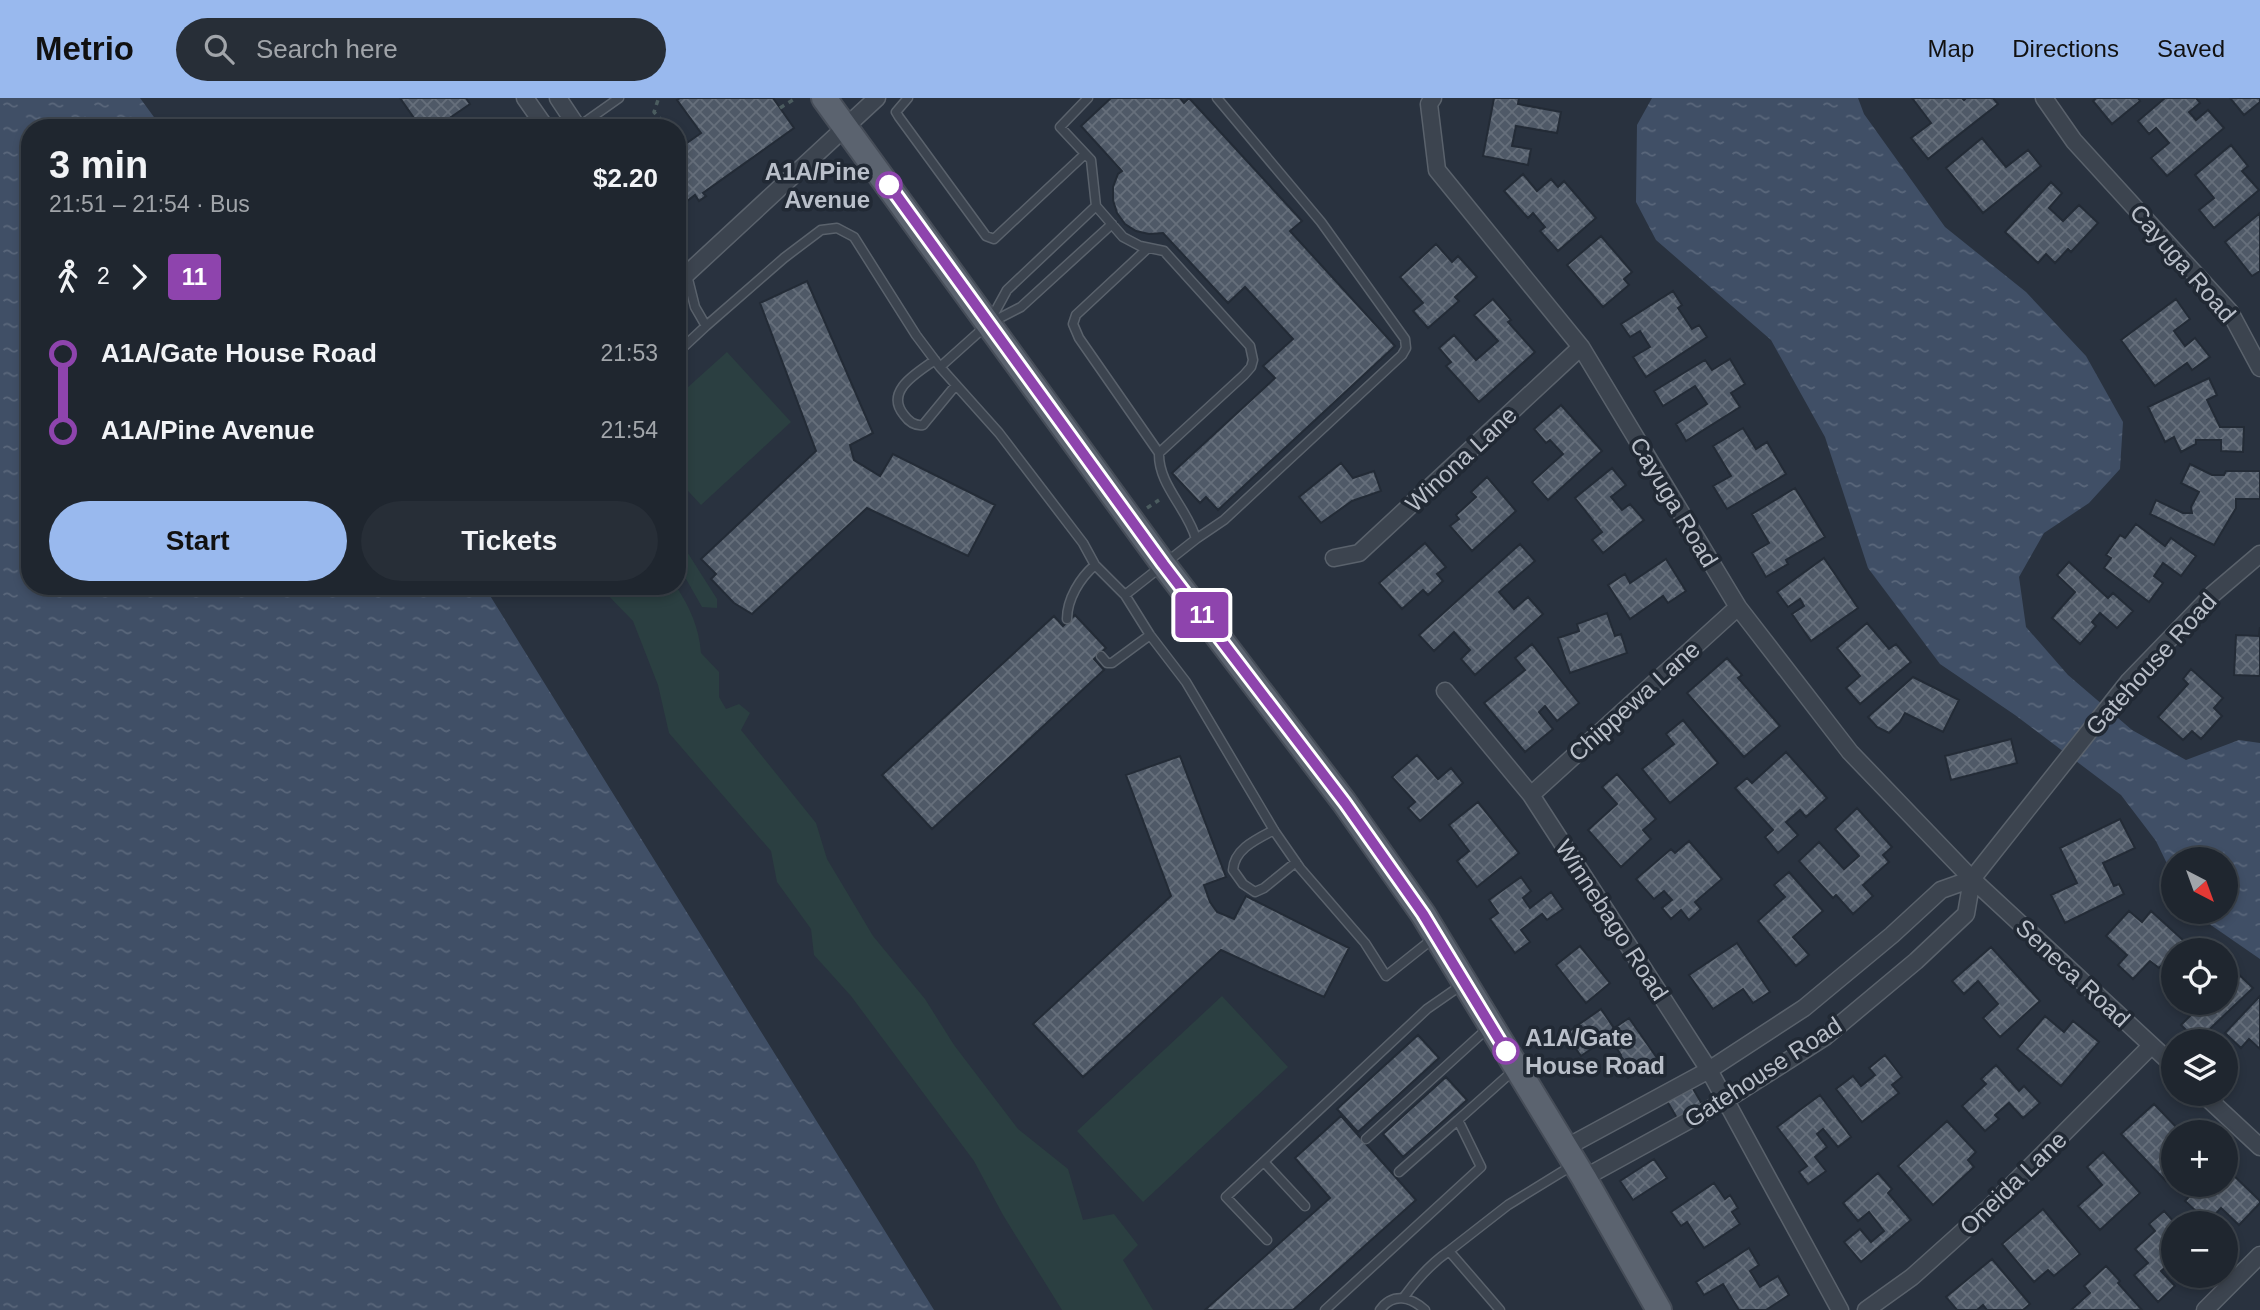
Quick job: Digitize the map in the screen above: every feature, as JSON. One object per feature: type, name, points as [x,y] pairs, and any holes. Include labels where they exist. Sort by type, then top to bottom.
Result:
[{"type":"main road","points":[[824,98],[1163,564],[1345,803],[1437,935],[1575,1163],[1659,1310]]},
{"type":"street","points":[[525,98],[540,119]]},
{"type":"street","points":[[558,98],[572,119]]},
{"type":"street","points":[[686,269],[877,98]]},
{"type":"street","name":"Cayuga Road","points":[[1433,98],[1429,104],[1437,170],[1581,347],[1738,607],[1850,752],[1972,879]]},
{"type":"street","name":"Cayuga Road","points":[[2044,98],[2074,141],[2230,312],[2260,368]]},
{"type":"street","name":"Winona Lane","points":[[1334,558],[1359,553],[1581,347]]},
{"type":"street","name":"Gatehouse Road","points":[[1575,1163],[1726,1100],[1825,1037],[1916,961],[1966,914],[1972,879],[2129,681],[2213,594],[2260,554]]},
{"type":"street","name":"Chippewa Lane","points":[[1531,795],[1738,607]]},
{"type":"street","name":"Winnebago Road","points":[[1445,691],[1531,795],[1709,1070],[1840,1310]]},
{"type":"street","name":"Gatehouse Road","points":[[1575,1163],[1709,1070],[1804,1009],[1941,890],[1972,879]]},
{"type":"street","name":"Seneca Road","points":[[1972,879],[2161,1055]]},
{"type":"street","name":"Oneida Lane","points":[[1866,1310],[1912,1277],[1989,1208],[2151,1046]]},
{"type":"street","points":[[2216,1106],[2260,1147]]},
{"type":"street","points":[[2205,1310],[2260,1255]]},
{"type":"lane","points":[[589,119],[619,98]]},
{"type":"lane","points":[[908,98],[896,112],[986,236],[994,239],[1085,154]]},
{"type":"lane","points":[[1088,98],[1060,127],[1091,160],[1096,206],[1123,237],[1140,246],[1164,251],[1228,320],[1250,346],[1253,354],[1251,367],[1159,453]]},
{"type":"lane","points":[[1125,595],[1224,520],[1402,355],[1406,348],[1405,340],[1321,222],[1217,98]]},
{"type":"lane","points":[[988,324],[1007,290],[1096,206]]},
{"type":"lane","points":[[956,385],[923,425],[916,425],[906,419],[897,403],[898,392],[915,374],[937,363],[988,324],[1021,307],[1112,224]]},
{"type":"lane","points":[[686,345],[784,258],[821,230],[837,228],[854,237],[937,363],[999,433],[1083,543],[1095,565],[1125,595],[1150,635],[1186,682],[1274,830],[1296,862],[1365,943],[1385,976],[1437,935]]},
{"type":"lane","points":[[1148,248],[1076,316],[1073,324],[1079,338],[1159,453],[1166,482],[1192,524],[1196,539]]},
{"type":"lane","points":[[686,285],[706,326]]},
{"type":"lane","points":[[1067,619],[1067,609],[1078,586],[1095,565]]},
{"type":"lane","points":[[1101,656],[1107,663],[1112,663],[1150,635]]},
{"type":"lane","points":[[1274,830],[1248,845],[1236,857],[1233,870],[1238,878],[1255,891],[1264,888],[1296,862]]},
{"type":"lane","points":[[1267,1240],[1226,1197],[1427,1009],[1466,983]]},
{"type":"lane","points":[[1366,1139],[1491,1025]]},
{"type":"lane","points":[[1399,1172],[1517,1068]]},
{"type":"lane","points":[[1325,1310],[1481,1167],[1458,1119]]},
{"type":"lane","points":[[1264,1162],[1305,1206]]},
{"type":"lane","points":[[1404,1297],[1426,1269],[1508,1205],[1575,1163]]},
{"type":"lane","points":[[1449,1251],[1500,1310]]},
{"type":"lane","points":[[1380,1310],[1393,1299],[1404,1297],[1425,1310]]},
{"type":"path","points":[[660,119],[654,112],[657,100],[661,98]]},
{"type":"path","points":[[780,108],[796,98]]},
{"type":"path","points":[[1145,509],[1159,500]]},
{"type":"green space","points":[[727,352],[791,422],[701,505],[686,489],[686,389]]},
{"type":"green space","points":[[686,550],[717,599],[717,608],[702,607],[686,579]]},
{"type":"green space","points":[[608,595],[682,595],[693,618],[701,653],[719,672],[719,697],[726,709],[739,704],[750,713],[741,730],[816,823],[827,859],[873,936],[925,999],[954,1045],[1018,1129],[1068,1169],[1083,1220],[1114,1214],[1138,1245],[1123,1260],[1153,1310],[1062,1310],[1003,1215],[974,1161],[851,996],[814,955],[811,929],[777,882],[771,851],[669,733],[658,685],[633,621]]},
{"type":"green space","points":[[1222,996],[1288,1067],[1143,1202],[1077,1131]]},
{"type":"water","points":[[0,98],[140,98],[155,119],[21,119],[21,595],[490,595],[934,1310],[0,1310]]},
{"type":"water","points":[[1652,98],[1858,98],[1864,114],[1945,227],[2026,292],[2086,356],[2123,422],[2120,469],[2089,503],[2044,533],[2019,577],[2026,627],[2068,675],[2132,730],[2186,760],[2239,740],[2260,743],[2260,959],[2238,944],[2238,938],[2230,938],[2209,924],[2238,924],[2238,847],[2161,847],[2161,851],[2121,795],[2015,715],[1940,664],[1868,568],[1825,437],[1771,340],[1656,240],[1636,202],[1637,125]]},
{"type":"building","points":[[400,98],[466,98],[470,104],[448,119],[415,119]]},
{"type":"building","points":[[773,98],[794,128],[703,193],[706,196],[699,201],[695,195],[686,202],[686,144],[701,133],[677,100]]},
{"type":"building","points":[[1111,98],[1180,98],[1184,103],[1189,98],[1302,221],[1290,231],[1395,346],[1218,510],[1206,497],[1200,503],[1172,473],[1275,378],[1263,366],[1293,339],[1245,287],[1228,303],[1163,233],[1136,231],[1125,224],[1117,213],[1113,200],[1113,187],[1122,171],[1081,126]]},
{"type":"building","points":[[1494,98],[1519,98],[1518,104],[1561,112],[1557,133],[1516,126],[1512,146],[1531,149],[1528,165],[1483,156]]},
{"type":"building","points":[[1912,98],[1993,98],[1998,104],[1928,159],[1911,138],[1931,123]]},
{"type":"building","points":[[2096,98],[2138,98],[2140,101],[2112,124],[2093,101]]},
{"type":"building","points":[[2165,98],[2196,98],[2200,103],[2189,112],[2196,120],[2208,110],[2224,128],[2167,176],[2151,158],[2169,143],[2156,128],[2149,134],[2138,121]]},
{"type":"building","points":[[2230,98],[2260,98],[2260,102],[2244,115]]},
{"type":"building","points":[[1982,138],[2006,167],[2028,150],[2041,166],[1983,213],[1946,168]]},
{"type":"building","points":[[2231,145],[2248,166],[2242,171],[2259,190],[2214,228],[2199,210],[2214,198],[2195,175]]},
{"type":"building","points":[[1523,174],[1537,191],[1551,179],[1558,187],[1564,181],[1596,218],[1558,251],[1540,231],[1545,227],[1533,213],[1528,218],[1504,191]]},
{"type":"building","points":[[2051,182],[2062,193],[2049,208],[2063,221],[2079,205],[2098,223],[2071,252],[2068,249],[2055,263],[2046,254],[2038,263],[2005,232]]},
{"type":"building","points":[[2260,213],[2260,271],[2252,276],[2225,242]]},
{"type":"building","points":[[1601,236],[1632,272],[1624,279],[1629,285],[1603,307],[1567,265]]},
{"type":"building","points":[[1436,244],[1452,262],[1458,256],[1477,277],[1455,297],[1459,301],[1428,328],[1413,311],[1423,303],[1400,277]]},
{"type":"building","points":[[807,281],[873,433],[850,445],[854,460],[880,476],[893,454],[995,505],[968,556],[867,508],[752,614],[734,603],[711,579],[716,574],[701,559],[816,451],[760,303]]},
{"type":"building","points":[[1673,291],[1682,305],[1678,308],[1692,329],[1699,325],[1707,337],[1646,377],[1633,357],[1650,347],[1640,331],[1630,337],[1621,324]]},
{"type":"building","points":[[1493,299],[1511,320],[1508,322],[1535,352],[1479,402],[1446,366],[1451,362],[1439,348],[1454,335],[1476,360],[1498,341],[1474,315]]},
{"type":"building","points":[[2176,299],[2190,319],[2174,331],[2185,346],[2195,338],[2210,357],[2192,370],[2187,363],[2155,386],[2121,340]]},
{"type":"building","points":[[1730,359],[1745,384],[1731,393],[1740,407],[1686,441],[1676,424],[1707,404],[1695,386],[1663,406],[1654,391],[1705,360],[1712,370]]},
{"type":"building","points":[[2209,378],[2217,395],[2207,400],[2220,427],[2244,427],[2243,452],[2221,451],[2221,440],[2196,440],[2196,444],[2181,452],[2174,437],[2165,442],[2148,407]]},
{"type":"building","points":[[1561,405],[1602,451],[1548,500],[1532,482],[1563,454],[1550,440],[1546,443],[1534,429]]},
{"type":"building","points":[[1743,428],[1756,449],[1767,442],[1786,474],[1727,509],[1713,486],[1731,476],[1713,446]]},
{"type":"building","points":[[1341,463],[1353,478],[1374,471],[1381,491],[1352,501],[1321,523],[1299,497]]},
{"type":"building","points":[[2190,464],[2212,475],[2224,475],[2226,471],[2260,471],[2260,499],[2236,499],[2236,508],[2214,545],[2150,514],[2156,500],[2183,513],[2192,513],[2191,507],[2199,492],[2181,483]]},
{"type":"building","points":[[1612,468],[1626,485],[1611,497],[1622,510],[1630,504],[1644,520],[1603,553],[1592,540],[1602,532],[1575,498]]},
{"type":"building","points":[[1487,477],[1516,511],[1472,551],[1450,526],[1459,519],[1456,515],[1476,497],[1471,492]]},
{"type":"building","points":[[1795,488],[1825,537],[1786,560],[1788,564],[1766,577],[1752,553],[1769,543],[1752,514]]},
{"type":"building","points":[[2136,524],[2165,546],[2171,538],[2196,556],[2181,576],[2163,563],[2154,576],[2163,583],[2149,602],[2104,568],[2111,558],[2106,555],[2120,535],[2125,538]]},
{"type":"building","points":[[1425,543],[1446,567],[1437,574],[1443,581],[1428,595],[1423,590],[1402,609],[1379,583]]},
{"type":"building","points":[[1520,544],[1535,561],[1499,592],[1514,609],[1528,597],[1543,614],[1475,675],[1461,659],[1470,650],[1454,632],[1434,651],[1419,635]]},
{"type":"building","points":[[1824,558],[1858,608],[1811,641],[1792,614],[1804,606],[1800,599],[1788,607],[1777,592]]},
{"type":"building","points":[[1666,559],[1686,591],[1668,603],[1663,596],[1630,619],[1608,585],[1625,574],[1630,583]]},
{"type":"building","points":[[2069,562],[2108,598],[2113,593],[2133,611],[2117,628],[2100,613],[2092,622],[2096,626],[2080,644],[2052,618],[2075,592],[2057,575]]},
{"type":"building","points":[[1607,613],[1615,636],[1621,634],[1627,653],[1570,673],[1558,638],[1579,631],[1577,624]]},
{"type":"building","points":[[1075,615],[1106,648],[1094,659],[1104,670],[932,829],[882,775],[1054,616],[1063,626]]},
{"type":"building","points":[[1867,623],[1889,649],[1896,644],[1911,662],[1860,704],[1846,688],[1860,676],[1837,648]]},
{"type":"building","points":[[2260,627],[2260,676],[2234,675],[2236,635],[2259,636]]},
{"type":"building","points":[[1532,644],[1579,703],[1557,721],[1545,706],[1539,712],[1553,729],[1525,752],[1484,703],[1525,670],[1515,658]]},
{"type":"building","points":[[1727,658],[1742,675],[1738,678],[1780,726],[1744,757],[1687,693]]},
{"type":"building","points":[[2191,669],[2223,698],[2214,708],[2222,716],[2201,739],[2192,731],[2183,740],[2158,717],[2188,684],[2183,679]]},
{"type":"building","points":[[1913,677],[1959,700],[1943,732],[1905,713],[1889,733],[1877,727],[1868,717]]},
{"type":"building","points":[[1683,720],[1718,763],[1670,803],[1642,769],[1674,744],[1666,734]]},
{"type":"building","points":[[2011,739],[2017,763],[1951,780],[1945,756]]},
{"type":"building","points":[[1786,752],[1827,798],[1806,817],[1800,810],[1786,822],[1798,835],[1778,853],[1765,837],[1773,830],[1735,788],[1747,778],[1752,783]]},
{"type":"building","points":[[1417,755],[1438,779],[1451,768],[1463,783],[1420,821],[1408,808],[1415,802],[1392,777]]},
{"type":"building","points":[[1180,756],[1226,877],[1204,885],[1217,912],[1234,919],[1246,896],[1349,948],[1324,997],[1221,950],[1083,1077],[1033,1024],[1171,896],[1126,775]]},
{"type":"building","points":[[1617,774],[1656,819],[1643,830],[1651,839],[1621,867],[1588,830],[1617,804],[1602,787]]},
{"type":"building","points":[[1478,802],[1519,853],[1477,887],[1457,861],[1469,851],[1449,825]]},
{"type":"building","points":[[1857,808],[1892,847],[1883,855],[1889,862],[1863,885],[1873,896],[1853,914],[1836,895],[1833,898],[1799,861],[1819,842],[1844,869],[1859,856],[1835,829]]},
{"type":"building","points":[[2120,819],[2135,848],[2103,863],[2114,886],[2119,884],[2124,894],[2065,923],[2051,895],[2077,883],[2060,848]]},
{"type":"building","points":[[1689,841],[1722,879],[1695,902],[1701,909],[1689,920],[1681,910],[1671,919],[1662,908],[1672,900],[1664,891],[1654,899],[1636,879],[1671,849],[1675,853]]},
{"type":"building","points":[[1789,872],[1823,911],[1793,937],[1809,955],[1796,966],[1758,921],[1785,897],[1774,885]]},
{"type":"building","points":[[1521,877],[1531,891],[1523,898],[1530,908],[1551,892],[1563,909],[1547,920],[1542,914],[1521,930],[1530,942],[1515,953],[1490,919],[1498,913],[1489,900]]},
{"type":"building","points":[[2129,911],[2142,922],[2151,911],[2161,920],[2161,924],[2165,924],[2181,938],[2161,938],[2161,966],[2159,968],[2150,961],[2133,979],[2118,965],[2127,955],[2106,936]]},
{"type":"building","points":[[1737,943],[1770,992],[1753,1003],[1743,989],[1713,1009],[1689,975]]},
{"type":"building","points":[[1580,946],[1610,983],[1586,1003],[1556,965]]},
{"type":"building","points":[[1991,947],[2040,1001],[2000,1037],[1983,1018],[1998,1004],[1978,981],[1964,994],[1952,981]]},
{"type":"building","points":[[2238,974],[2253,988],[2238,1002]]},
{"type":"building","points":[[2260,996],[2260,1049],[2249,1039],[2241,1048],[2238,1045],[2238,1029],[2229,1029]]},
{"type":"building","points":[[1601,1009],[1614,1028],[1629,1018],[1657,1058],[1628,1078],[1614,1060],[1621,1055],[1609,1037],[1581,1056],[1565,1034]]},
{"type":"building","points":[[2191,1015],[2224,1015],[2210,1029],[2185,1029],[2181,1025]]},
{"type":"building","points":[[2045,1016],[2064,1032],[2073,1021],[2099,1042],[2061,1086],[2017,1049]]},
{"type":"building","points":[[1418,1035],[1439,1058],[1358,1132],[1337,1109]]},
{"type":"building","points":[[1885,1055],[1902,1077],[1892,1085],[1899,1093],[1862,1122],[1836,1089],[1853,1076],[1861,1086],[1875,1075],[1869,1068]]},
{"type":"building","points":[[1996,1065],[2019,1091],[2024,1086],[2040,1103],[2023,1118],[2009,1103],[1995,1115],[1999,1119],[1985,1131],[1962,1106],[1986,1084],[1981,1079]]},
{"type":"building","points":[[1446,1077],[1467,1100],[1403,1157],[1383,1134]]},
{"type":"building","points":[[1692,1087],[1702,1104],[1677,1118],[1667,1101]]},
{"type":"building","points":[[1820,1095],[1851,1137],[1838,1147],[1823,1129],[1817,1134],[1827,1147],[1815,1157],[1826,1171],[1808,1184],[1799,1172],[1807,1166],[1777,1127]]},
{"type":"building","points":[[2154,1104],[2169,1120],[2161,1120],[2161,1176],[2121,1134]]},
{"type":"building","points":[[1341,1116],[1416,1200],[1293,1310],[1205,1310],[1330,1198],[1295,1158]]},
{"type":"building","points":[[1947,1121],[1976,1152],[1968,1160],[1974,1167],[1933,1205],[1898,1166]]},
{"type":"building","points":[[2103,1152],[2140,1193],[2100,1230],[2078,1206],[2102,1185],[2087,1167]]},
{"type":"building","points":[[1654,1159],[1667,1178],[1633,1200],[1620,1181]]},
{"type":"building","points":[[1878,1173],[1892,1189],[1888,1193],[1911,1220],[1861,1262],[1844,1242],[1860,1229],[1871,1242],[1884,1231],[1869,1212],[1858,1221],[1843,1203]]},
{"type":"building","points":[[2238,1180],[2260,1203],[2239,1225],[2238,1211],[2224,1211],[2221,1208],[2218,1211],[2196,1211],[2185,1201],[2189,1197],[2238,1197]]},
{"type":"building","points":[[1714,1183],[1725,1199],[1730,1195],[1738,1208],[1732,1212],[1740,1224],[1704,1248],[1687,1222],[1681,1226],[1671,1212]]},
{"type":"building","points":[[2043,1209],[2080,1254],[2054,1276],[2048,1270],[2034,1282],[2002,1244]]},
{"type":"building","points":[[2161,1214],[2161,1288],[2173,1288],[2158,1302],[2134,1275],[2148,1263],[2135,1249],[2155,1231],[2149,1224]]},
{"type":"building","points":[[1749,1248],[1759,1265],[1750,1271],[1760,1287],[1778,1276],[1789,1295],[1766,1310],[1739,1310],[1723,1284],[1704,1295],[1696,1282]]},
{"type":"building","points":[[1992,1259],[2030,1304],[2023,1310],[1987,1310],[1983,1305],[1977,1310],[1957,1310],[1946,1297]]},
{"type":"building","points":[[2106,1266],[2142,1310],[2071,1310],[2090,1293],[2084,1286]]},
{"type":"bus line","name":"11","points":[[889,185],[1163,564],[1345,803],[1423,914],[1506,1051]]},
{"type":"place","name":"A1A/Pine Avenue","points":[[889,185]]},
{"type":"place","name":"A1A/Gate House Road","points":[[1506,1051]]}]
